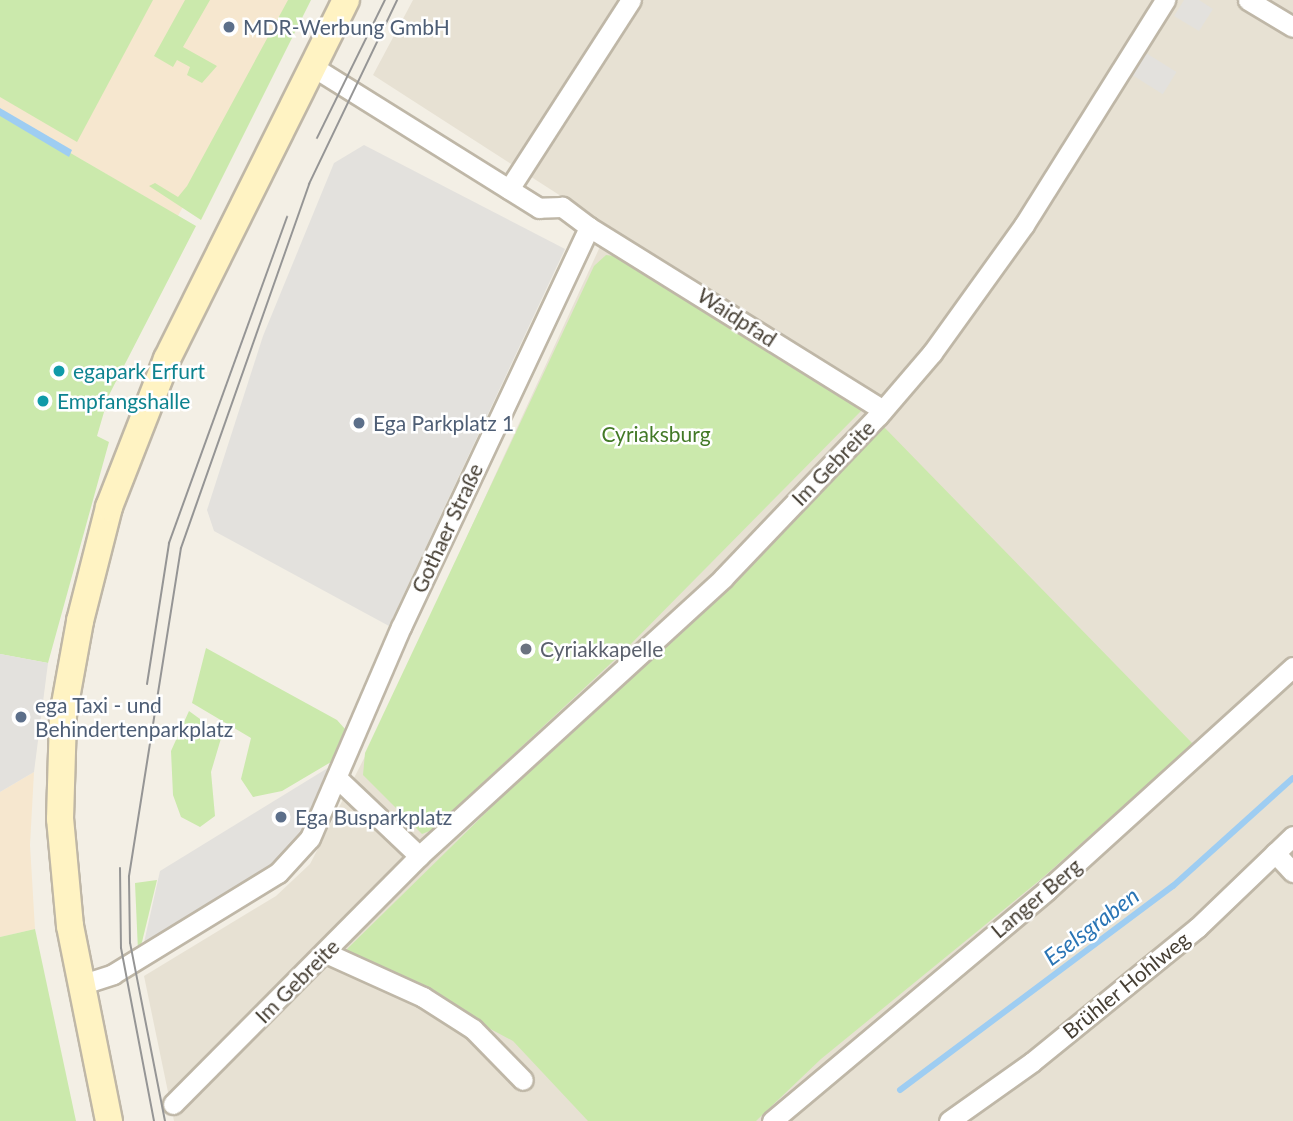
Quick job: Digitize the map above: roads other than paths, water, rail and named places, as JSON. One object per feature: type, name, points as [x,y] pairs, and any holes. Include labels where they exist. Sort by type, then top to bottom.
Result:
[{"type":"main road","points":[[110,1121],[80,985],[66,903],[60,801],[63,715],[80,621],[114,494],[167,359],[346,0]]},
{"type":"street","points":[[509,190],[631,0]]},
{"type":"street","name":"Im Gebreite","points":[[173,1104],[326,953],[419,856],[723,578],[883,411],[1024,225],[1166,0]]},
{"type":"street","points":[[1248,0],[1293,27]]},
{"type":"street","points":[[312,66],[539,208],[562,207],[589,227]]},
{"type":"street","name":"Waidpfad","points":[[589,227],[883,411]]},
{"type":"street","name":"Gothaer Straße","points":[[80,985],[113,974],[278,873],[310,838],[338,779],[401,627],[589,227]]},
{"type":"street","name":"Langer Berg","points":[[772,1121],[1047,890],[1293,667]]},
{"type":"street","points":[[338,779],[419,856]]},
{"type":"street","name":"Brühler Hohlweg","points":[[949,1121],[1032,1062],[1186,936],[1293,836]]},
{"type":"street","points":[[1275,853],[1293,872]]},
{"type":"street","points":[[326,953],[423,997],[473,1029],[523,1080]]},
{"type":"water","points":[[0,108],[72,150],[69,157],[0,116]]},
{"type":"waterway","name":"Eselsgraben","points":[[900,1090],[1173,886],[1293,778]]},
{"type":"tram line","points":[[317,138],[385,0]]},
{"type":"tram line","points":[[165,1121],[130,943],[129,876],[181,548],[309,184],[397,0]]},
{"type":"tram line","points":[[147,684],[169,543],[287,217]]},
{"type":"tram line","points":[[120,868],[121,948],[154,1121]]},
{"type":"place","name":"MDR-Werbung GmbH","points":[[229,27]]},
{"type":"place","name":"egapark Erfurt","points":[[59,371]]},
{"type":"place","name":"Empfangshalle","points":[[43,401]]},
{"type":"place","name":"Ega Parkplatz 1","points":[[359,423]]},
{"type":"place","name":"Cyriakkapelle","points":[[526,649]]},
{"type":"place","name":"ega Taxi - und Behindertenparkplatz","points":[[21,717]]},
{"type":"place","name":"Ega Busparkplatz","points":[[281,817]]},
{"type":"park label","name":"Cyriaksburg","points":[[656,434]]}]
